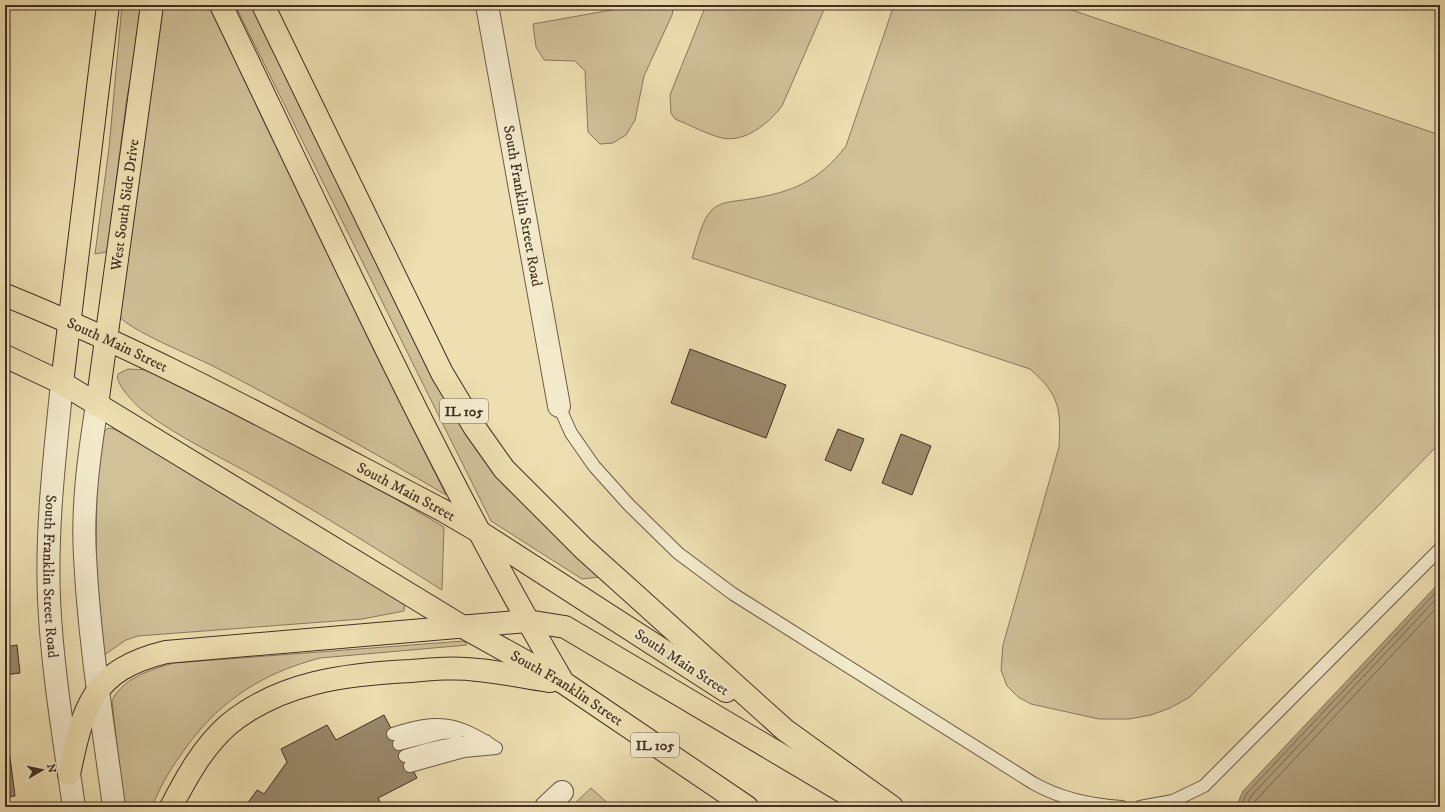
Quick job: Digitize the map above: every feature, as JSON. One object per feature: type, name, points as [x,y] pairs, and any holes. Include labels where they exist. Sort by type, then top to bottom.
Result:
[{"type":"main road","points":[[68,321],[108,5]]},
{"type":"main road","name":"West South Side Drive","points":[[97,405],[152,5]]},
{"type":"main road","name":"IL 105","points":[[221,5],[408,392],[478,531],[527,621],[564,683]]},
{"type":"main road","name":"IL 105","points":[[263,5],[442,374],[491,453],[584,549],[785,730],[892,807]]},
{"type":"main road","name":"South Main Street","points":[[5,295],[68,321],[213,389],[478,531],[785,730]]},
{"type":"main road","name":"South Franklin Street Road","points":[[62,383],[68,321]]},
{"type":"main road","points":[[5,356],[62,383],[462,627]]},
{"type":"main road","points":[[69,774],[78,730],[88,706],[98,689],[112,675],[127,665],[144,657],[166,652],[527,621],[565,627],[869,807]]},
{"type":"main road","name":"South Franklin Street","points":[[462,627],[564,683],[747,807]]},
{"type":"main road","points":[[171,807],[196,762],[227,726],[252,708],[284,692],[316,682],[350,676],[449,668],[478,670],[564,683]]},
{"type":"street","name":"South Franklin Street Road","points":[[487,5],[559,406]]},
{"type":"street","name":"South Franklin Street Road","points":[[62,383],[50,525],[49,598],[55,667],[74,807]]},
{"type":"street","name":"South Franklin Street Road","points":[[97,405],[85,499],[85,555],[91,629],[114,807]]},
{"type":"street","points":[[546,807],[562,792]]},
{"type":"lane","points":[[559,406],[570,433],[594,466],[629,506],[678,552],[733,594],[1070,807]]},
{"type":"lane","points":[[1140,807],[1173,801],[1204,786],[1440,549]]},
{"type":"lane","points":[[396,739],[471,732],[496,748],[464,751],[407,761]]},
{"type":"lane","points":[[1044,790],[1082,802],[1122,807]]},
{"type":"shaded area","points":[[122,5],[145,5],[127,97],[107,252],[95,254],[109,148]]},
{"type":"shaded area","points":[[161,5],[213,5],[368,338],[446,495],[360,445],[272,397],[213,366],[134,328],[118,315]]},
{"type":"shaded area","points":[[235,5],[253,5],[511,489],[536,517],[599,577],[582,579],[491,521]]},
{"type":"shaded area","points":[[639,5],[674,5],[672,15],[644,76],[635,120],[626,135],[613,143],[600,144],[588,132],[585,71],[575,61],[544,60],[536,47],[533,24]]},
{"type":"shaded area","points":[[706,5],[826,5],[782,106],[763,125],[748,135],[739,138],[722,138],[710,134],[675,119],[671,113],[670,95]]},
{"type":"shaded area","points":[[894,5],[1057,5],[1440,135],[1440,443],[1190,697],[1170,708],[1151,715],[1129,719],[1099,719],[1031,704],[1018,697],[1007,686],[1001,670],[1003,645],[1059,447],[1059,412],[1053,395],[1040,378],[1030,369],[692,258],[703,224],[714,208],[726,203],[779,193],[804,183],[826,168],[846,146]]},
{"type":"shaded area","points":[[128,369],[148,370],[343,468],[444,527],[442,590],[308,507],[186,439],[156,420],[135,403],[119,383],[118,374]]},
{"type":"shaded area","points":[[108,428],[114,429],[175,463],[405,602],[404,611],[362,619],[138,636],[126,640],[104,655],[96,563],[97,484],[102,434]]},
{"type":"shaded area","points":[[464,641],[467,645],[320,658],[277,673],[258,682],[224,706],[208,721],[172,768],[152,807],[124,807],[112,701],[123,686],[138,676],[156,668],[174,663]]},
{"type":"shaded area","points":[[591,788],[612,807],[571,807]]},
{"type":"water","points":[[1440,582],[1440,807],[1236,807],[1243,791]]},
{"type":"building","points":[[690,349],[786,385],[766,438],[671,403]]},
{"type":"building","points":[[838,429],[864,439],[851,471],[825,460]]},
{"type":"building","points":[[901,434],[931,446],[912,495],[882,483]]},
{"type":"building","points":[[17,645],[20,673],[5,675],[5,647]]},
{"type":"building","points":[[384,715],[417,778],[378,798],[382,805],[378,807],[245,807],[257,790],[264,794],[287,762],[281,749],[327,725],[336,740]]},
{"type":"building","points":[[5,719],[15,796],[5,797]]}]
